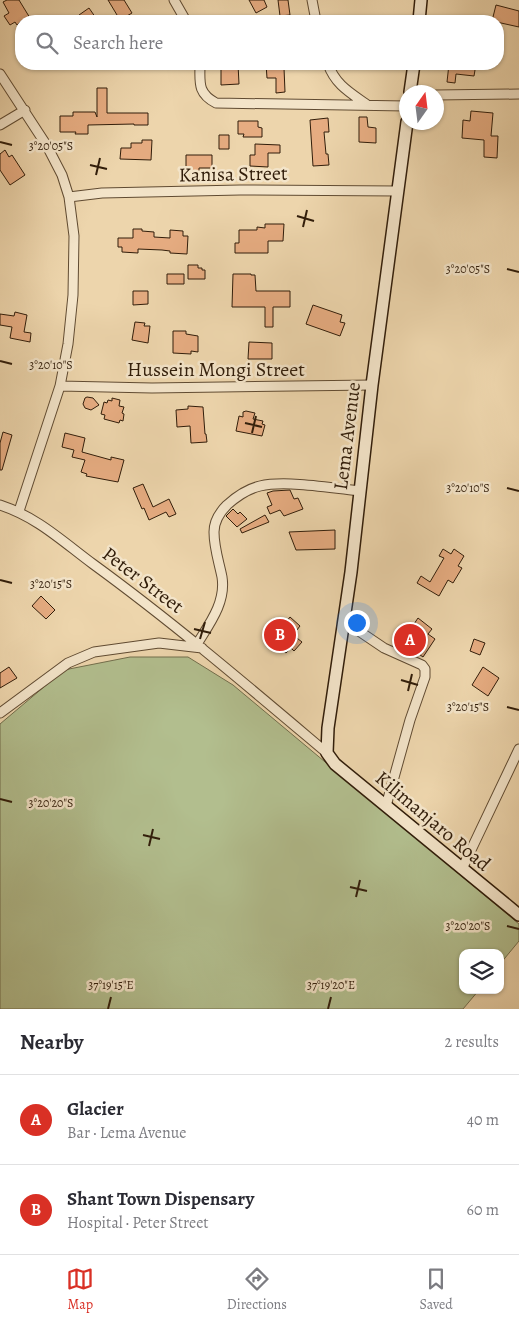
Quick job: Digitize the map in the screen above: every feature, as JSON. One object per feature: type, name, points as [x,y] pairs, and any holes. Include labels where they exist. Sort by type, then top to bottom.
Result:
[{"type":"main road","points":[[420,15],[421,0]]},
{"type":"main road","points":[[411,85],[413,70]]},
{"type":"main road","name":"Lema Avenue","points":[[327,753],[328,728],[351,572],[372,385],[406,130]]},
{"type":"main road","name":"Kilimanjaro Road","points":[[327,753],[335,764],[519,915]]},
{"type":"street","points":[[312,0],[315,15]]},
{"type":"street","points":[[176,1],[183,15]]},
{"type":"street","points":[[200,70],[200,84],[203,94],[216,103],[399,106]]},
{"type":"street","points":[[330,70],[344,89],[366,105]]},
{"type":"street","points":[[0,74],[47,146],[62,176],[70,196],[74,236],[73,295],[68,344],[60,386],[18,511]]},
{"type":"street","points":[[444,96],[519,94]]},
{"type":"street","points":[[0,125],[25,110]]},
{"type":"street","name":"Kanisa Street","points":[[70,196],[102,193],[240,190],[397,191]]},
{"type":"street","name":"Hussein Mongi Street","points":[[60,386],[152,388],[372,385]]},
{"type":"street","points":[[0,713],[68,663],[94,652],[159,643],[200,646],[212,622],[222,593],[222,580],[215,550],[214,529],[218,516],[236,497],[262,486],[283,484],[360,491]]},
{"type":"street","name":"Peter Street","points":[[0,505],[18,511],[41,524],[200,646],[327,753]]},
{"type":"street","points":[[344,621],[384,648],[422,665],[425,669],[386,806]]},
{"type":"street","points":[[462,869],[519,749]]},
{"type":"green space","points":[[130,657],[188,657],[233,685],[519,924],[519,941],[504,959],[504,949],[459,949],[459,994],[476,994],[463,1009],[0,1009],[0,724],[64,670]]},
{"type":"building","points":[[19,0],[28,15],[15,15],[15,22],[10,25],[4,16],[9,13],[3,2]]},
{"type":"building","points":[[108,0],[124,0],[132,13],[129,15],[117,15]]},
{"type":"building","points":[[249,0],[264,0],[267,7],[256,13]]},
{"type":"building","points":[[278,0],[288,0],[290,15],[280,15]]},
{"type":"building","points":[[496,5],[519,11],[519,27],[504,24],[504,15],[494,15]]},
{"type":"building","points":[[89,8],[94,15],[79,15]]},
{"type":"building","points":[[221,70],[238,70],[239,84],[221,85]]},
{"type":"building","points":[[266,70],[284,70],[285,92],[276,93],[276,78],[267,78]]},
{"type":"building","points":[[448,70],[475,70],[474,76],[456,74],[455,83],[447,82]]},
{"type":"building","points":[[97,88],[107,88],[107,113],[148,113],[148,125],[88,125],[88,134],[60,132],[60,116],[73,116],[73,112],[95,112],[97,117]]},
{"type":"building","points":[[471,111],[493,113],[491,136],[498,136],[497,158],[484,157],[484,140],[462,138],[463,120],[470,121]]},
{"type":"building","points":[[359,117],[367,117],[368,127],[376,128],[376,143],[359,142]]},
{"type":"building","points":[[328,118],[329,132],[324,132],[329,165],[313,166],[310,120]]},
{"type":"building","points":[[238,121],[258,121],[258,127],[262,128],[262,137],[243,137],[244,134],[238,134]]},
{"type":"building","points":[[219,135],[229,135],[229,149],[219,149]]},
{"type":"building","points":[[142,140],[152,140],[151,160],[120,159],[121,148],[131,148],[131,143],[142,143]]},
{"type":"building","points":[[255,144],[280,145],[280,153],[268,153],[268,167],[250,166],[250,155],[255,155]]},
{"type":"building","points":[[5,150],[9,157],[12,155],[25,175],[10,185],[0,170],[0,154]]},
{"type":"building","points":[[186,155],[212,155],[212,168],[199,168],[199,172],[186,172]]},
{"type":"building","points":[[265,224],[284,224],[283,241],[268,241],[268,253],[235,253],[235,243],[239,243],[239,230],[257,230],[257,227],[265,228]]},
{"type":"building","points":[[133,229],[154,232],[154,237],[170,238],[170,230],[183,231],[183,236],[188,236],[187,254],[138,249],[138,253],[122,252],[122,247],[118,247],[118,238],[133,238]]},
{"type":"building","points":[[188,265],[198,265],[198,268],[205,270],[205,279],[188,279]]},
{"type":"building","points":[[167,274],[184,274],[184,284],[167,284]]},
{"type":"building","points":[[233,274],[255,275],[256,291],[290,291],[290,307],[273,307],[273,327],[265,327],[265,307],[232,307]]},
{"type":"building","points":[[133,291],[148,291],[148,304],[133,305]]},
{"type":"building","points":[[313,305],[342,315],[340,322],[345,323],[340,336],[306,324]]},
{"type":"building","points":[[15,312],[27,315],[24,332],[31,333],[30,342],[10,338],[12,327],[0,325],[0,314],[14,316]]},
{"type":"building","points":[[135,322],[145,323],[144,326],[150,326],[148,343],[132,340]]},
{"type":"building","points":[[173,331],[186,331],[186,334],[198,336],[198,352],[191,351],[191,354],[173,353]]},
{"type":"building","points":[[249,342],[272,343],[272,359],[248,359]]},
{"type":"building","points":[[87,397],[93,398],[99,405],[91,410],[85,408],[83,404]]},
{"type":"building","points":[[112,398],[120,400],[119,406],[124,407],[122,413],[124,414],[123,421],[120,420],[119,423],[104,419],[105,415],[101,414],[104,402],[112,401]]},
{"type":"building","points":[[188,406],[203,407],[207,442],[191,443],[190,426],[177,427],[176,410],[188,409]]},
{"type":"building","points":[[243,412],[255,413],[253,419],[263,421],[262,424],[265,425],[262,436],[236,431],[239,416],[243,417]]},
{"type":"building","points":[[3,432],[12,435],[2,470],[0,470],[0,443]]},
{"type":"building","points":[[65,433],[85,438],[82,452],[111,460],[111,457],[124,460],[118,482],[86,476],[87,474],[81,472],[85,460],[72,457],[74,450],[62,447]]},
{"type":"building","points":[[143,484],[153,507],[169,499],[176,514],[169,517],[166,512],[149,520],[133,488]]},
{"type":"building","points":[[290,490],[294,499],[298,498],[303,509],[284,516],[280,510],[270,514],[267,507],[272,505],[267,493]]},
{"type":"building","points":[[233,509],[238,514],[240,512],[247,519],[237,527],[226,516]]},
{"type":"building","points":[[265,515],[269,522],[242,533],[240,529]]},
{"type":"building","points":[[335,530],[335,549],[296,550],[289,532]]},
{"type":"building","points":[[443,549],[451,554],[454,549],[464,556],[458,566],[462,568],[453,583],[448,580],[439,596],[417,583],[421,576],[430,582],[444,558],[439,556]]},
{"type":"building","points":[[41,596],[55,610],[46,619],[32,606]]},
{"type":"building","points":[[290,617],[300,626],[293,635],[302,642],[294,651],[291,648],[286,653],[265,635],[270,630],[266,627],[274,618],[283,626]]},
{"type":"building","points":[[418,618],[432,629],[428,634],[435,639],[423,657],[402,642]]},
{"type":"building","points":[[474,639],[485,643],[480,655],[470,651]]},
{"type":"building","points":[[9,667],[17,678],[0,688],[0,673]]},
{"type":"building","points":[[483,667],[499,678],[488,696],[472,685]]},
{"type":"place","name":"Shant Town Dispensary","points":[[280,635]]},
{"type":"place","name":"Glacier","points":[[410,640]]}]
